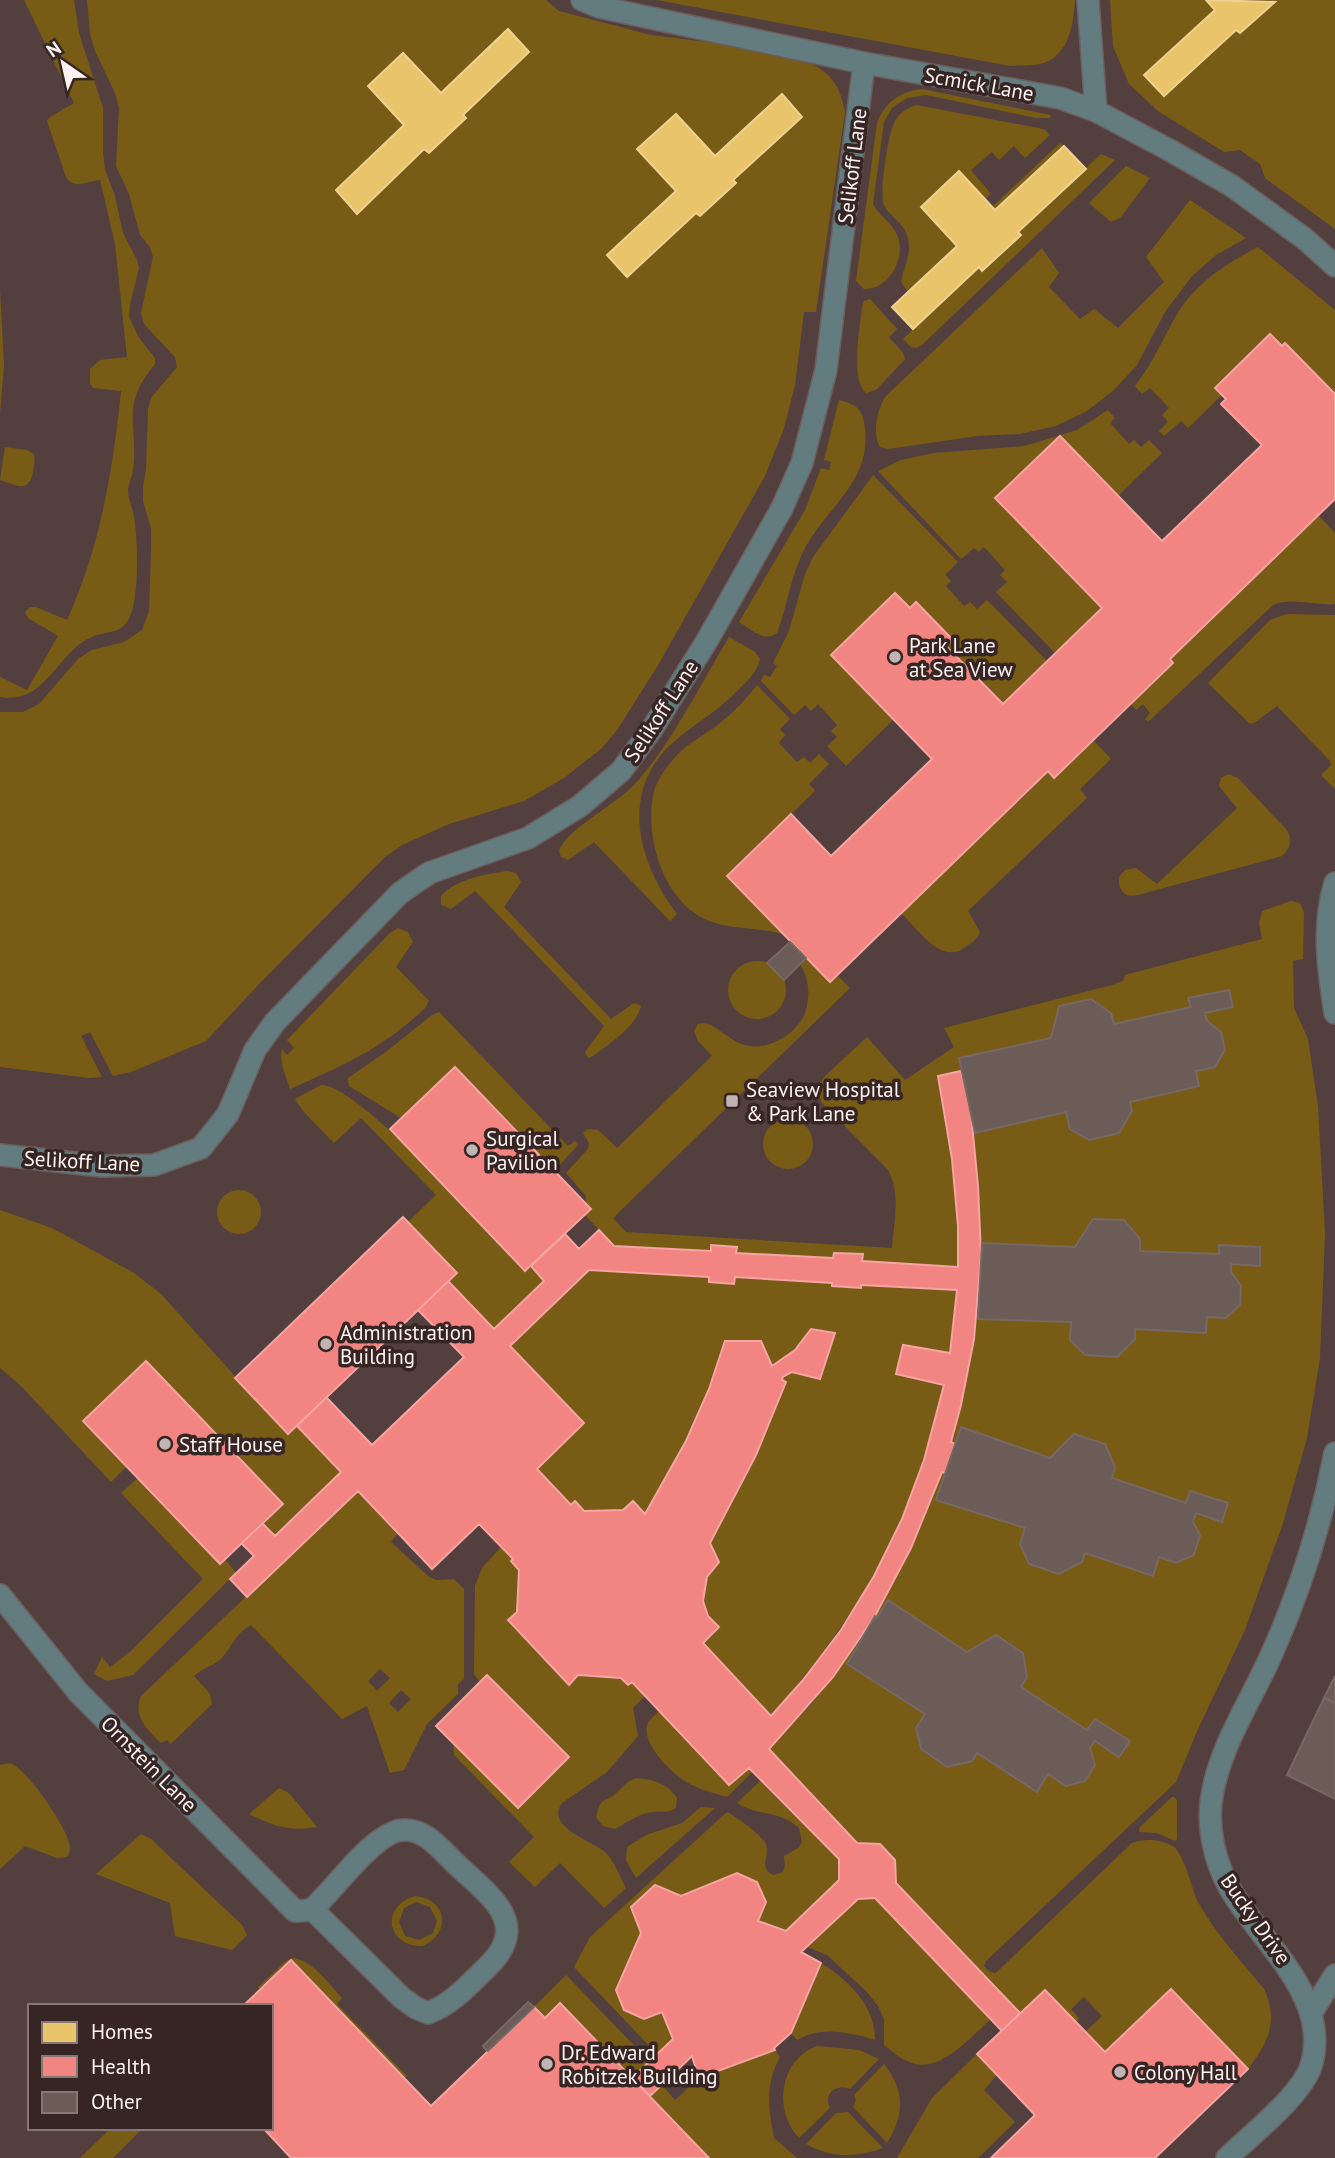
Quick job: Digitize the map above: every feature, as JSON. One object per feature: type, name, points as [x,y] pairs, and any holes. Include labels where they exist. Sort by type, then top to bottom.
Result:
[{"type":"lane","name":"Scmick Lane","points":[[582,0],[599,7],[864,64],[1060,98],[1096,111],[1232,186],[1305,239],[1335,266]]},
{"type":"lane","points":[[1088,0],[1096,111]]},
{"type":"lane","name":"Selikoff Lane","points":[[0,1155],[102,1166],[155,1165],[201,1148],[228,1114],[255,1050],[275,1022],[400,893],[429,873],[528,838],[580,806],[621,771],[652,729],[708,639],[782,508],[802,463],[826,370],[864,64]]},
{"type":"lane","points":[[1335,883],[1327,926],[1329,976],[1335,1013]]},
{"type":"lane","name":"Bucky Drive","points":[[1227,2158],[1292,2096],[1310,2070],[1317,2044],[1313,2010],[1296,1976],[1228,1887],[1217,1863],[1211,1804],[1216,1778],[1227,1749],[1274,1650],[1306,1565],[1335,1453]]},
{"type":"lane","name":"Ornstein Lane","points":[[0,1595],[78,1692],[295,1911],[312,1909],[375,1845],[389,1834],[403,1830],[419,1833],[431,1840],[494,1901],[504,1916],[508,1929],[505,1942],[496,1957],[458,1996],[442,2008],[428,2013],[402,1998],[312,1909]]},
{"type":"lane","points":[[1313,2010],[1335,1975]]},
{"type":"shaded area","points":[[24,0],[74,0],[79,33],[103,108],[105,170],[115,196],[123,233],[139,268],[129,317],[139,338],[155,358],[155,364],[137,392],[134,404],[133,470],[128,491],[135,527],[137,571],[131,614],[120,629],[94,636],[80,644],[31,692],[12,698],[0,697],[0,677],[27,690],[58,636],[28,618],[25,612],[30,607],[36,607],[67,620],[88,565],[103,508],[121,391],[93,388],[90,383],[90,369],[100,360],[127,357],[115,244],[100,180],[77,184],[66,177],[47,121],[74,103]]},
{"type":"shaded area","points":[[87,0],[546,0],[559,11],[651,35],[714,43],[812,64],[835,83],[845,112],[816,312],[804,312],[795,385],[784,428],[765,476],[657,667],[617,730],[602,748],[564,778],[524,801],[449,824],[402,845],[385,857],[206,1041],[131,1072],[113,1076],[90,1032],[81,1036],[102,1077],[90,1078],[0,1067],[0,712],[23,712],[39,704],[78,659],[92,650],[124,642],[142,630],[149,611],[151,553],[151,528],[143,501],[148,409],[151,398],[177,367],[175,357],[144,324],[141,313],[153,257],[150,247],[140,235],[129,194],[116,166],[119,108],[115,93],[95,51],[90,34]]},
{"type":"shaded area","points":[[657,0],[1075,0],[1071,28],[1060,52],[1044,63],[1010,66]]},
{"type":"shaded area","points":[[1110,0],[1335,0],[1335,229],[1265,178],[1260,164],[1240,150],[1224,152],[1158,111],[1129,84],[1113,46]]},
{"type":"shaded area","points":[[922,89],[1051,115],[1050,118],[1036,118],[926,95],[907,98],[892,108],[884,122],[873,204],[895,230],[900,253],[894,271],[888,278],[873,288],[864,289],[856,281],[877,123],[884,109],[895,99],[907,92]]},
{"type":"shaded area","points":[[916,105],[1044,129],[1050,135],[1025,158],[1014,146],[999,160],[992,152],[971,170],[991,194],[985,199],[959,172],[921,207],[957,246],[908,292],[901,282],[909,254],[909,242],[903,227],[884,205],[883,188],[892,128],[901,113]]},
{"type":"shaded area","points":[[1060,143],[1064,146],[995,210],[992,207]]},
{"type":"shaded area","points":[[1101,154],[1115,160],[922,345],[911,347],[903,339],[979,267],[983,271],[1020,235],[1018,232]]},
{"type":"shaded area","points":[[1126,166],[1150,178],[1120,218],[1111,222],[1089,203]]},
{"type":"shaded area","points":[[1190,200],[1246,238],[1216,255],[1192,276],[1165,312],[1137,365],[1114,390],[1087,411],[1056,426],[1020,434],[977,436],[888,449],[880,447],[876,435],[877,421],[886,396],[1042,248],[1059,273],[1049,287],[1080,319],[1094,309],[1118,328],[1164,282],[1146,257]]},
{"type":"shaded area","points":[[1258,247],[1335,310],[1335,394],[1286,343],[1282,346],[1270,334],[1216,388],[1222,395],[1188,428],[1181,421],[1164,436],[1159,431],[1168,422],[1162,415],[1169,408],[1150,388],[1142,394],[1135,386],[1192,294],[1223,268]]},
{"type":"shaded area","points":[[0,290],[4,365],[0,413]]},
{"type":"shaded area","points":[[870,299],[897,329],[889,337],[905,359],[876,390],[866,393],[858,376],[857,352],[862,307],[864,301]]},
{"type":"shaded area","points":[[839,400],[855,406],[863,417],[865,447],[862,463],[847,491],[806,546],[777,633],[762,636],[739,622],[805,510],[821,468],[829,470],[831,462],[824,460]]},
{"type":"shaded area","points":[[1108,410],[1115,418],[1110,423],[1129,444],[1134,440],[1141,447],[1149,440],[1162,453],[1118,496],[1060,436],[996,498],[1102,608],[1055,653],[996,592],[1007,582],[1000,575],[1005,570],[984,547],[979,552],[974,548],[961,559],[878,471],[901,460],[934,453],[1025,446],[1077,430]]},
{"type":"shaded area","points":[[5,447],[27,450],[34,454],[33,472],[25,486],[0,480]]},
{"type":"shaded area","points":[[873,475],[958,562],[945,575],[951,581],[946,586],[964,606],[970,602],[977,609],[987,600],[1047,661],[1003,704],[946,646],[952,640],[916,602],[910,608],[895,593],[832,655],[894,719],[846,766],[827,746],[837,737],[831,731],[837,725],[818,704],[811,711],[805,705],[794,715],[761,681],[764,675],[770,677],[777,666],[773,663],[789,631],[805,574],[813,557]]},
{"type":"shaded area","points":[[1318,515],[1335,533],[1335,604],[1288,602],[1273,605],[1148,722],[1145,719],[1150,713],[1143,704],[1136,710],[1131,704],[1173,663],[1170,659]]},
{"type":"shaded area","points":[[1287,614],[1335,615],[1335,789],[1321,775],[1331,765],[1330,761],[1277,706],[1254,723],[1249,723],[1208,683],[1270,620]]},
{"type":"shaded area","points":[[729,637],[755,652],[760,659],[757,668],[731,697],[668,747],[653,767],[644,787],[640,831],[653,874],[677,914],[670,921],[594,842],[568,860],[561,857],[559,851],[570,835],[624,794],[646,771],[672,735]]},
{"type":"shaded area","points":[[757,685],[790,719],[780,729],[785,735],[779,743],[797,762],[804,757],[810,763],[819,754],[829,764],[809,784],[815,791],[727,876],[782,934],[719,924],[699,916],[686,906],[665,878],[658,861],[651,825],[654,791],[667,767],[682,750],[730,714]]},
{"type":"shaded area","points":[[1093,740],[1111,759],[1080,789],[1087,798],[968,911],[980,932],[974,941],[955,952],[947,952],[930,942],[901,913],[1048,771],[1055,777]]},
{"type":"shaded area","points":[[1228,774],[1238,778],[1286,829],[1290,840],[1285,853],[1138,895],[1123,892],[1119,877],[1125,870],[1136,868],[1157,884],[1237,808],[1219,786],[1221,778]]},
{"type":"shaded area","points":[[508,871],[516,873],[521,882],[504,907],[611,1019],[634,1003],[641,1006],[628,1028],[593,1056],[588,1058],[585,1052],[604,1026],[475,891],[451,909],[441,905],[441,896],[455,885]]},
{"type":"shaded area","points":[[1291,901],[1300,903],[1304,912],[1303,959],[1293,961],[1294,1008],[1308,1039],[1318,1106],[1325,1233],[1320,1358],[1307,1438],[1283,1523],[1245,1630],[1176,1782],[986,1961],[984,1966],[990,1972],[999,1970],[1132,1843],[1148,1840],[1164,1842],[1178,1851],[1198,1902],[1212,1925],[1264,1989],[1271,2011],[1271,2022],[1266,2041],[1248,2069],[1171,1989],[1105,2052],[1085,2032],[1102,2016],[1084,1997],[1071,2009],[1079,2018],[1076,2022],[1045,1990],[1020,2013],[896,1883],[895,1860],[880,1844],[857,1843],[769,1749],[812,1703],[858,1642],[860,1643],[847,1664],[925,1714],[916,1728],[920,1749],[947,1767],[972,1761],[977,1753],[1036,1792],[1048,1774],[1066,1786],[1086,1781],[1094,1765],[1090,1748],[1095,1741],[1119,1757],[1129,1742],[1095,1719],[1087,1730],[1021,1687],[1027,1677],[1023,1653],[996,1635],[967,1652],[889,1600],[877,1618],[875,1616],[911,1548],[942,1472],[945,1473],[937,1500],[1025,1528],[1020,1544],[1029,1564],[1059,1574],[1082,1562],[1085,1553],[1159,1557],[1176,1563],[1194,1555],[1200,1535],[1193,1522],[1196,1513],[1222,1521],[1228,1503],[1191,1491],[1186,1503],[1112,1478],[1115,1467],[1105,1445],[1075,1434],[1050,1458],[961,1427],[955,1444],[951,1442],[968,1372],[978,1295],[978,1319],[1071,1322],[1070,1340],[1085,1355],[1116,1357],[1135,1339],[1135,1329],[1206,1333],[1207,1317],[1226,1318],[1240,1305],[1241,1286],[1231,1272],[1231,1264],[1260,1265],[1260,1247],[1220,1245],[1219,1254],[1140,1251],[1140,1239],[1124,1220],[1093,1219],[1075,1247],[982,1243],[980,1255],[978,1186],[969,1113],[976,1133],[1066,1112],[1070,1129],[1088,1140],[1119,1133],[1132,1111],[1130,1102],[1199,1086],[1196,1071],[1207,1021],[1205,1013],[1233,1007],[1229,990],[1189,998],[1191,1007],[1114,1024],[1111,1013],[1091,999],[1060,1006],[1051,1038],[959,1058],[961,1071],[952,1159],[958,1226],[958,1267],[862,1261],[863,1255],[834,1253],[833,1258],[736,1253],[736,1247],[711,1245],[711,1251],[614,1246],[585,1215],[586,1196],[566,1173],[588,1149],[589,1143],[583,1133],[588,1129],[598,1130],[617,1148],[712,1056],[698,1041],[694,1031],[698,1024],[715,1027],[742,1044],[754,1046],[769,1044],[793,1030],[802,1019],[807,1006],[808,984],[800,964],[806,958],[830,982],[837,975],[850,988],[613,1218],[626,1232],[892,1248],[896,1198],[888,1170],[822,1103],[816,1090],[824,1077],[867,1037],[905,1080],[954,1047],[944,1028],[1112,985],[1123,981],[1125,975],[1262,939],[1259,923],[1262,911]]},
{"type":"shaded area","points":[[398,928],[408,932],[413,942],[396,967],[429,1001],[425,1008],[378,1045],[345,1064],[290,1089],[281,1059],[282,1049],[287,1055],[294,1048],[287,1040],[390,933]]},
{"type":"shaded area","points":[[751,961],[763,961],[778,969],[786,984],[786,996],[778,1011],[763,1019],[751,1019],[736,1011],[728,996],[728,984],[736,969]]},
{"type":"shaded area","points":[[439,1012],[568,1146],[575,1141],[578,1145],[554,1171],[401,1118],[349,1086],[348,1078]]},
{"type":"shaded area","points":[[321,1085],[339,1091],[394,1134],[525,1271],[531,1266],[544,1281],[494,1329],[448,1281],[456,1273],[408,1222],[436,1195],[361,1118],[334,1143],[295,1099]]},
{"type":"shaded area","points":[[788,1119],[805,1127],[813,1144],[805,1161],[788,1169],[771,1161],[763,1144],[771,1127]]},
{"type":"shaded area","points":[[239,1190],[254,1197],[261,1212],[254,1227],[239,1234],[224,1227],[217,1212],[224,1197]]},
{"type":"shaded area","points":[[0,1210],[52,1228],[134,1273],[161,1294],[287,1434],[297,1426],[341,1472],[275,1536],[262,1523],[282,1504],[145,1361],[83,1421],[127,1466],[111,1482],[21,1386],[0,1368]]},
{"type":"shaded area","points":[[589,1270],[709,1277],[709,1282],[734,1284],[735,1277],[832,1283],[832,1286],[861,1288],[861,1285],[957,1290],[950,1353],[903,1345],[896,1374],[944,1385],[927,1453],[911,1497],[861,1596],[819,1658],[771,1716],[703,1643],[718,1628],[707,1612],[703,1595],[708,1578],[719,1562],[710,1543],[756,1455],[786,1382],[782,1380],[792,1372],[820,1378],[835,1333],[811,1329],[795,1350],[772,1366],[761,1341],[725,1342],[709,1389],[686,1441],[645,1514],[633,1502],[623,1510],[584,1511],[576,1501],[571,1505],[537,1469],[584,1423],[510,1346]]},
{"type":"shaded area","points":[[138,1478],[219,1564],[225,1559],[236,1573],[133,1675],[107,1681],[94,1674],[102,1657],[110,1667],[131,1651],[203,1579],[121,1493]]},
{"type":"shaded area","points":[[358,1491],[398,1533],[391,1542],[429,1577],[437,1580],[454,1579],[464,1589],[464,1679],[458,1684],[458,1694],[427,1724],[404,1770],[390,1773],[367,1706],[342,1719],[251,1625],[237,1636],[220,1660],[194,1676],[210,1694],[212,1704],[171,1744],[167,1740],[161,1743],[143,1722],[138,1710],[141,1696]],"holes":[[[380,1669],[390,1678],[377,1691],[368,1681]],[[401,1690],[411,1699],[398,1712],[389,1703]]]},
{"type":"shaded area","points":[[501,1547],[519,1570],[517,1612],[508,1621],[568,1685],[578,1675],[621,1678],[628,1685],[632,1682],[645,1696],[633,1708],[638,1736],[607,1772],[562,1803],[558,1812],[565,1827],[607,1854],[626,1888],[604,1908],[560,1863],[535,1887],[509,1862],[534,1837],[454,1755],[453,1743],[518,1808],[569,1757],[487,1675],[480,1682],[474,1674],[475,1586],[482,1568]]},
{"type":"shaded area","points":[[659,1711],[729,1785],[749,1768],[752,1772],[727,1797],[683,1780],[660,1758],[649,1740],[648,1723]]},
{"type":"shaded area","points":[[10,1763],[36,1787],[55,1814],[68,1838],[70,1849],[67,1857],[57,1858],[25,1846],[0,1869],[0,1765]]},
{"type":"shaded area","points":[[637,1778],[654,1781],[669,1789],[677,1798],[676,1808],[643,1814],[615,1829],[603,1826],[596,1817],[599,1806],[629,1781]]},
{"type":"shaded area","points":[[761,1780],[839,1859],[839,1880],[786,1931],[758,1921],[757,1882],[737,1873],[681,1896],[655,1885],[632,1907],[641,1933],[616,1990],[624,2010],[644,2019],[662,2012],[673,2039],[657,2054],[574,1967],[590,1937],[727,1812],[764,1841],[767,1850],[765,1865],[769,1872],[773,1875],[783,1872],[784,1856],[798,1848],[802,1842],[799,1828],[784,1818],[752,1810],[737,1803]]},
{"type":"shaded area","points":[[279,1788],[289,1793],[317,1827],[281,1827],[249,1814]]},
{"type":"shaded area","points":[[1172,1797],[1177,1800],[1177,1839],[1175,1841],[1157,1833],[1139,1832],[1140,1827]]},
{"type":"shaded area","points":[[701,1807],[715,1808],[636,1878],[626,1860],[627,1847],[646,1835],[682,1823]]},
{"type":"shaded area","points":[[141,1834],[151,1839],[242,1925],[247,1935],[232,1950],[175,1936],[170,1903],[96,1874]]},
{"type":"shaded area","points":[[416,1896],[427,1899],[440,1910],[442,1926],[432,1940],[423,1946],[411,1945],[395,1933],[393,1916],[404,1901]],"holes":[[[416,1902],[430,1907],[437,1921],[433,1933],[419,1940],[405,1936],[399,1922],[404,1908]]]},
{"type":"shaded area","points":[[875,1898],[991,2019],[953,2053],[930,2064],[919,2065],[904,2060],[884,2045],[884,2019],[867,1992],[827,1955],[807,1947],[858,1899]]},
{"type":"shaded area","points":[[294,1958],[314,1968],[326,1980],[342,1998],[337,2004],[407,2076],[404,2078],[292,1960],[260,1990],[258,1987],[286,1961]]},
{"type":"shaded area","points":[[821,1963],[858,1995],[870,2016],[875,2040],[845,2033],[825,2032],[797,2040],[791,2033]]},
{"type":"shaded area","points":[[566,1975],[649,2061],[632,2078],[561,2004],[545,2018],[534,2007]]},
{"type":"shaded area","points":[[817,2046],[859,2050],[879,2059],[850,2089],[832,2091],[828,2098],[830,2108],[799,2138],[785,2114],[784,2087],[794,2062]]},
{"type":"shaded area","points":[[775,2050],[780,2057],[772,2077],[769,2096],[774,2138],[797,2158],[709,2158],[650,2096],[662,2085],[675,2100],[699,2078]]},
{"type":"shaded area","points":[[977,2054],[997,2075],[984,2090],[1015,2122],[978,2158],[897,2158],[932,2098]]},
{"type":"shaded area","points":[[884,2064],[896,2084],[900,2103],[897,2122],[887,2143],[853,2107],[856,2100],[854,2095]]},
{"type":"shaded area","points":[[848,2112],[883,2148],[863,2154],[844,2155],[825,2152],[806,2144],[836,2113]]},
{"type":"shaded area","points":[[109,2130],[141,2130],[113,2158],[80,2158]]},
{"type":"building: Homes","points":[[1206,0],[1275,2],[1240,33],[1236,30],[1164,96],[1144,75],[1215,10]]},
{"type":"building: Homes","points":[[508,29],[529,52],[463,115],[466,118],[429,153],[424,149],[357,214],[336,190],[404,125],[368,86],[403,53],[441,93]]},
{"type":"building: Homes","points":[[782,94],[802,117],[733,180],[736,183],[700,216],[696,213],[627,277],[607,255],[676,191],[637,149],[676,114],[715,156]]},
{"type":"building: Homes","points":[[1064,146],[1086,169],[1018,232],[1021,235],[982,271],[979,267],[913,329],[892,307],[957,246],[921,207],[959,171],[995,210]]},
{"type":"building: Health","name":"Park Lane at Sea View","points":[[1270,334],[1282,346],[1285,343],[1335,394],[1335,499],[1170,659],[1173,663],[1054,778],[1048,771],[830,982],[727,876],[791,814],[831,856],[932,759],[831,655],[895,593],[910,608],[916,602],[953,640],[946,646],[1003,704],[1102,608],[995,498],[1060,436],[1162,541],[1262,445],[1221,404],[1226,399],[1215,388]]},
{"type":"building: Health","name":"Surgical Pavilion","points":[[455,1067],[591,1209],[525,1271],[390,1129]]},
{"type":"building: Health","points":[[961,1071],[971,1113],[978,1186],[981,1255],[974,1339],[951,1442],[955,1444],[911,1548],[875,1616],[833,1677],[769,1749],[857,1843],[880,1844],[895,1860],[896,1883],[1020,2013],[1002,2031],[875,1898],[858,1899],[801,1952],[821,1963],[791,2033],[775,2050],[699,2078],[692,2056],[650,2096],[632,2078],[673,2039],[662,2012],[644,2019],[624,2010],[616,1990],[641,1933],[631,1907],[655,1885],[681,1896],[737,1873],[757,1882],[766,1902],[758,1921],[786,1931],[839,1880],[839,1859],[749,1768],[729,1785],[632,1682],[628,1685],[621,1678],[578,1675],[569,1685],[508,1620],[517,1612],[519,1570],[511,1561],[513,1559],[479,1524],[432,1569],[358,1491],[247,1597],[230,1579],[254,1556],[241,1543],[262,1523],[275,1536],[341,1472],[297,1426],[326,1397],[372,1445],[464,1357],[418,1310],[448,1281],[494,1329],[544,1281],[531,1266],[565,1234],[579,1249],[599,1230],[614,1246],[711,1251],[711,1245],[737,1247],[736,1253],[833,1258],[834,1253],[863,1254],[862,1261],[958,1267],[958,1226],[952,1159],[938,1076]],"holes":[[[589,1270],[709,1277],[709,1282],[734,1284],[735,1277],[832,1283],[832,1286],[861,1288],[861,1285],[957,1290],[950,1353],[903,1345],[896,1374],[944,1385],[924,1460],[902,1519],[874,1576],[841,1630],[771,1716],[703,1643],[719,1627],[708,1616],[703,1601],[707,1577],[719,1562],[710,1543],[756,1455],[786,1382],[782,1380],[783,1377],[792,1372],[820,1379],[835,1333],[811,1329],[795,1350],[772,1366],[761,1341],[725,1341],[709,1389],[686,1441],[645,1514],[633,1501],[623,1510],[584,1511],[575,1501],[571,1505],[537,1469],[584,1423],[510,1346]]]},
{"type":"building: Health","name":"Administration Building","points":[[403,1217],[457,1273],[288,1434],[235,1378]]},
{"type":"building: Health","name":"Staff House","points":[[146,1361],[283,1504],[220,1564],[83,1421]]},
{"type":"building: Health","points":[[487,1675],[569,1757],[518,1808],[436,1726]]},
{"type":"building: Health","name":"Dr. Edward Robitzek Building","points":[[291,1960],[431,2106],[534,2007],[545,2018],[560,2003],[709,2158],[291,2158],[265,2130],[273,2130],[273,2004],[245,2004]]},
{"type":"building: Health","name":"Colony Hall","points":[[1171,1989],[1248,2069],[1155,2158],[991,2158],[1035,2115],[977,2054],[1045,1990],[1105,2052]]},
{"type":"building: Other","points":[[790,942],[806,958],[784,980],[767,963]]},
{"type":"building: Other","points":[[1229,990],[1233,1007],[1205,1013],[1207,1021],[1221,1032],[1225,1050],[1215,1067],[1196,1071],[1199,1086],[1130,1102],[1132,1111],[1119,1133],[1089,1140],[1070,1129],[1066,1112],[975,1133],[959,1058],[1051,1038],[1059,1006],[1091,999],[1111,1013],[1114,1024],[1191,1007],[1188,998]]},
{"type":"building: Other","points":[[1093,1219],[1124,1220],[1140,1239],[1140,1251],[1219,1254],[1219,1245],[1260,1247],[1260,1266],[1231,1264],[1231,1272],[1241,1286],[1240,1305],[1226,1318],[1207,1317],[1206,1333],[1135,1329],[1135,1339],[1117,1357],[1085,1355],[1070,1340],[1071,1322],[978,1319],[982,1243],[1075,1247]]},
{"type":"building: Other","points":[[961,1427],[1050,1458],[1074,1434],[1105,1444],[1115,1467],[1112,1478],[1186,1503],[1190,1491],[1228,1503],[1222,1522],[1196,1513],[1193,1522],[1200,1535],[1194,1555],[1176,1563],[1159,1557],[1153,1576],[1085,1553],[1082,1562],[1059,1574],[1029,1564],[1020,1544],[1025,1528],[936,1500]]},
{"type":"building: Other","points":[[888,1600],[967,1652],[996,1635],[1023,1653],[1027,1677],[1021,1687],[1087,1730],[1095,1719],[1130,1741],[1119,1757],[1095,1741],[1090,1748],[1095,1765],[1085,1781],[1066,1786],[1048,1774],[1037,1792],[977,1753],[972,1761],[947,1767],[921,1749],[916,1728],[925,1714],[847,1664],[875,1616],[877,1618]]},
{"type":"building: Other","points":[[1335,1676],[1335,1703],[1324,1698]]},
{"type":"building: Other","points":[[1324,1698],[1335,1703],[1335,1799],[1287,1775]]},
{"type":"building: Other","points":[[528,2002],[534,2007],[488,2051],[485,2049],[483,2046]]},
{"type":"place","name":"Park Lane at Sea View","points":[[895,657]]},
{"type":"place","name":"Seaview Hospital & Park Lane","points":[[732,1101]]},
{"type":"place","name":"Surgical Pavilion","points":[[472,1150]]},
{"type":"place","name":"Administration Building","points":[[326,1344]]},
{"type":"place","name":"Staff House","points":[[165,1444]]},
{"type":"place","name":"Dr. Edward Robitzek Building","points":[[547,2064]]},
{"type":"place","name":"Colony Hall","points":[[1120,2072]]}]
